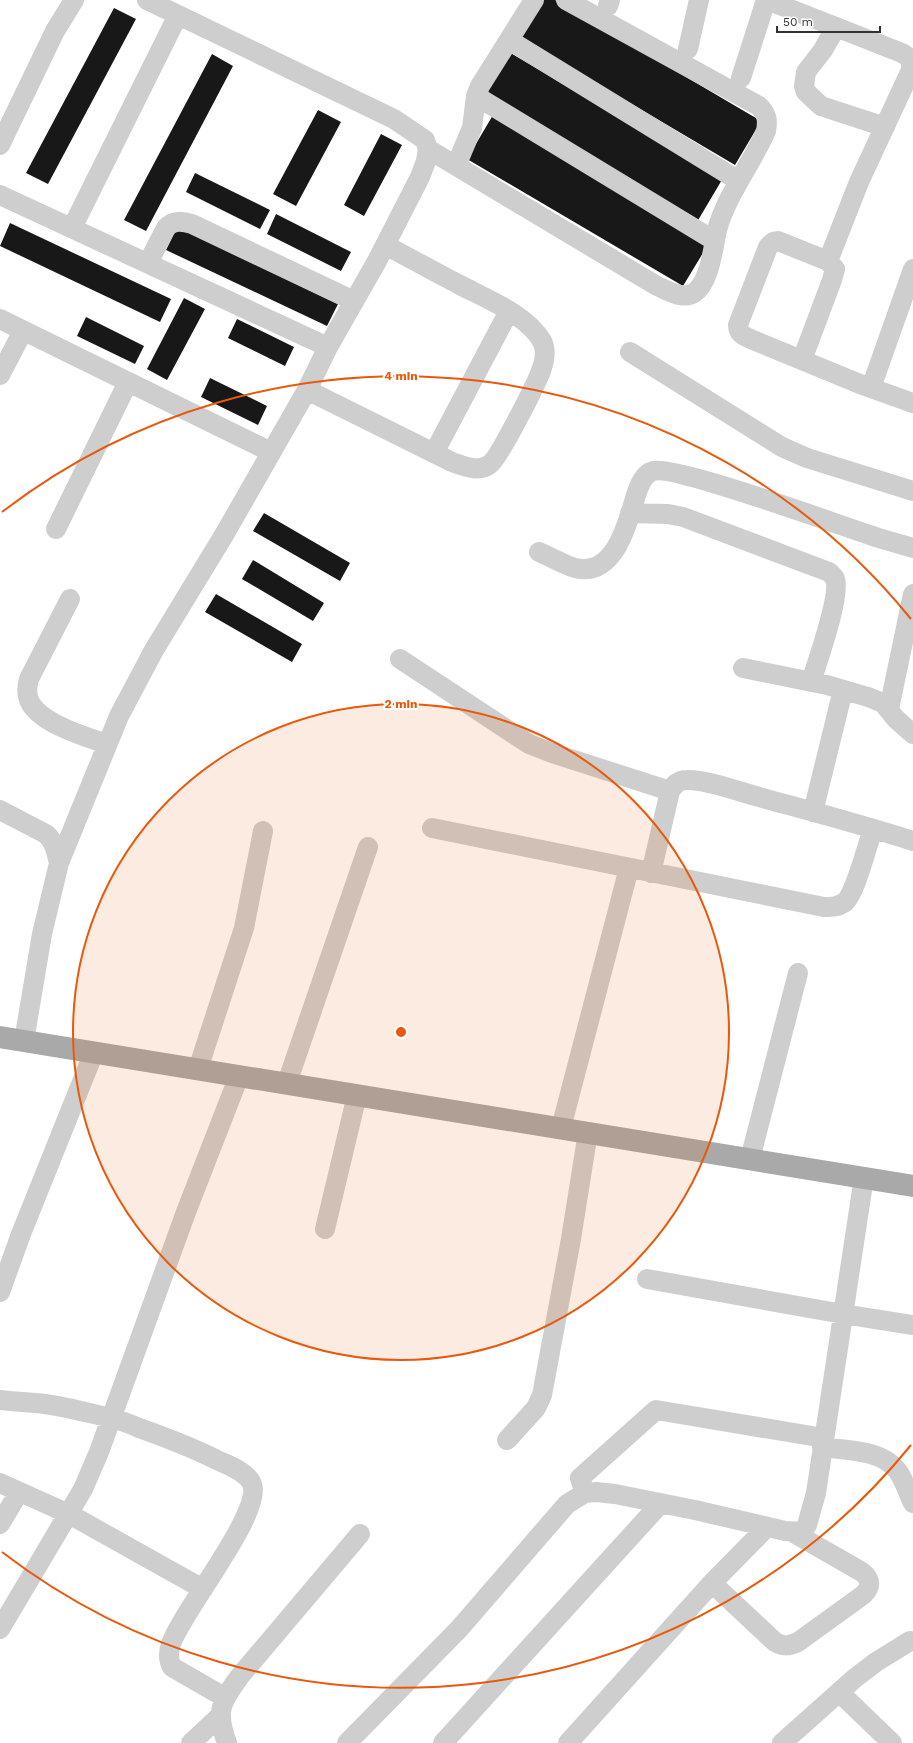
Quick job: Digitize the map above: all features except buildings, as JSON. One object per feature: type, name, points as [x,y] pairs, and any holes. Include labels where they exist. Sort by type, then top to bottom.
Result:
[{"type":"main road","points":[[0,1037],[913,1186]]},
{"type":"street","points":[[0,145],[55,32],[74,0]]},
{"type":"street","points":[[24,1041],[42,934],[59,864],[119,716],[154,650],[224,535],[307,390],[328,347],[385,245],[420,177],[426,161],[428,149],[425,140],[394,120],[147,0]]},
{"type":"street","points":[[456,166],[472,128],[476,96],[480,86],[534,0]]},
{"type":"street","points":[[428,149],[631,271],[673,293],[686,296],[693,294],[699,289],[709,266],[715,241],[727,204],[766,131],[767,121],[765,113],[759,106],[566,0]]},
{"type":"street","points":[[688,49],[700,0]]},
{"type":"street","points":[[741,78],[766,0],[911,57],[911,70],[859,182],[828,262]]},
{"type":"street","points":[[72,228],[178,15]]},
{"type":"street","points":[[836,27],[823,50],[806,72],[804,86],[806,92],[821,106],[885,127]]},
{"type":"street","points":[[509,40],[739,180]]},
{"type":"street","points":[[476,96],[715,241]]},
{"type":"street","points":[[0,195],[328,347]]},
{"type":"street","points":[[148,263],[166,228],[170,224],[184,221],[354,301]]},
{"type":"street","points":[[802,360],[835,269],[832,264],[828,262],[782,242],[773,242],[768,247],[738,325],[738,331],[742,335],[802,360],[913,403]]},
{"type":"street","points":[[307,390],[452,462],[471,468],[481,468],[490,464],[506,440],[542,369],[545,355],[543,343],[532,328],[509,311],[385,245]]},
{"type":"street","points":[[871,388],[913,269]]},
{"type":"street","points":[[434,453],[509,311]]},
{"type":"street","points":[[0,319],[271,452]]},
{"type":"street","points":[[0,375],[23,331]]},
{"type":"street","points":[[630,352],[782,447],[859,475],[913,491]]},
{"type":"street","points":[[56,529],[128,382]]},
{"type":"street","points":[[539,552],[576,568],[588,569],[598,566],[608,559],[618,546],[640,484],[646,475],[652,471],[659,470],[694,477],[913,548]]},
{"type":"street","points":[[630,513],[668,514],[683,517],[829,572],[835,578],[836,586],[833,607],[811,682]]},
{"type":"street","points":[[889,709],[913,594]]},
{"type":"street","points":[[70,599],[29,679],[26,690],[29,701],[42,716],[70,732],[107,744]]},
{"type":"street","points":[[400,659],[530,744],[552,753],[670,791]]},
{"type":"street","points":[[743,668],[811,682],[873,699],[883,703],[896,720],[913,734]]},
{"type":"street","points":[[813,812],[843,690]]},
{"type":"street","points":[[651,873],[670,791],[674,784],[680,781],[694,780],[913,841]]},
{"type":"street","points":[[0,810],[46,834],[51,839],[55,847],[59,864]]},
{"type":"street","points":[[432,828],[824,907],[836,906],[845,901],[852,892],[873,829]]},
{"type":"street","points":[[198,1069],[244,928],[263,831]]},
{"type":"street","points":[[287,1084],[368,847]]},
{"type":"street","points":[[561,1128],[629,868]]},
{"type":"street","points":[[750,1159],[798,973]]},
{"type":"street","points":[[0,1292],[21,1234],[94,1052]]},
{"type":"street","points":[[0,1630],[83,1489],[112,1418],[184,1219],[239,1076]]},
{"type":"street","points":[[325,1229],[357,1095]]},
{"type":"street","points":[[507,1440],[536,1408],[542,1395],[571,1239],[588,1132]]},
{"type":"street","points":[[347,1743],[459,1629],[567,1504],[585,1493],[596,1492],[614,1494],[767,1527],[802,1532],[807,1525],[811,1514],[816,1493],[864,1178]]},
{"type":"street","points":[[647,1279],[913,1325]]},
{"type":"street","points":[[0,1400],[46,1404],[112,1418],[184,1444],[247,1476],[252,1484],[253,1492],[249,1510],[171,1644],[169,1661],[172,1667],[222,1706]]},
{"type":"street","points":[[585,1493],[580,1478],[656,1410],[823,1442],[877,1455],[889,1461],[898,1471],[913,1503]]},
{"type":"street","points":[[0,1483],[69,1514],[203,1589]]},
{"type":"street","points":[[0,1524],[19,1492]]},
{"type":"street","points":[[443,1743],[660,1503]]},
{"type":"street","points":[[568,1743],[712,1583],[767,1527]]},
{"type":"street","points":[[712,1583],[775,1642],[782,1646],[790,1646],[798,1642],[864,1596],[869,1589],[870,1582],[867,1576],[862,1572],[794,1532]]},
{"type":"street","points":[[191,1743],[222,1706],[240,1676],[360,1534]]},
{"type":"street","points":[[782,1743],[839,1692],[876,1662],[910,1641]]},
{"type":"street","points":[[839,1692],[891,1743]]},
{"type":"street","points":[[222,1706],[222,1730],[227,1743]]}]
